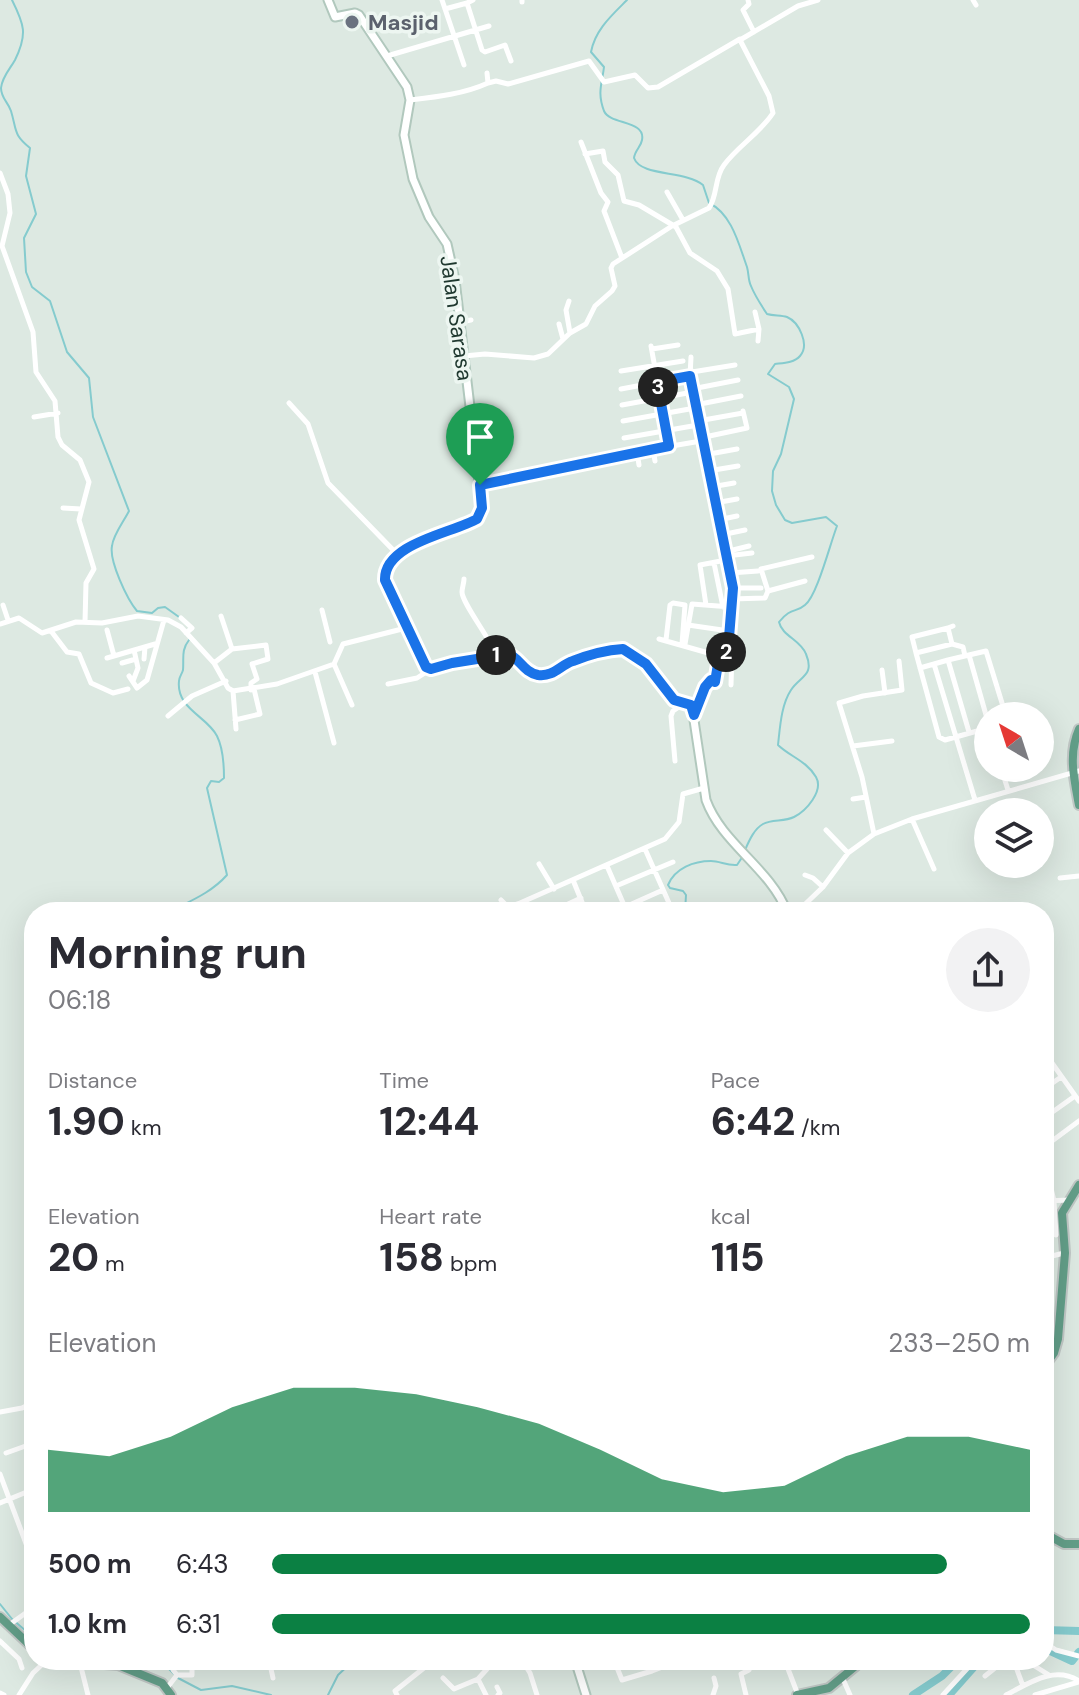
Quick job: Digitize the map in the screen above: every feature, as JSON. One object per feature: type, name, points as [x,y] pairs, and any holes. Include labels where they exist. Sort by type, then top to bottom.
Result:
[{"type":"main road","points":[[1079,729],[1073,745],[1079,805]]},
{"type":"main road","points":[[1054,1353],[1058,1339],[1065,1253],[1062,1213],[1079,1185]]},
{"type":"main road","points":[[1054,1538],[1064,1544],[1079,1544]]},
{"type":"main road","points":[[0,1617],[11,1622],[24,1637]]},
{"type":"main road","points":[[130,1670],[162,1683],[169,1691]]},
{"type":"main road","points":[[798,1695],[829,1688],[852,1670]]},
{"type":"street","points":[[328,0],[335,17],[357,13],[407,87],[410,100],[450,95],[496,81],[508,84],[589,61],[604,82],[635,75],[648,88],[658,87],[731,42],[798,6],[818,0]]},
{"type":"street","points":[[442,0],[464,65]]},
{"type":"street","points":[[748,0],[749,4],[743,9],[754,32]]},
{"type":"street","points":[[445,9],[470,1],[474,31],[483,51],[505,45],[511,61]]},
{"type":"street","points":[[386,56],[489,26]]},
{"type":"street","points":[[464,356],[485,354],[520,358],[539,357],[552,352],[570,333],[586,324],[595,306],[612,291],[615,286],[612,266],[672,226],[711,205],[718,176],[725,164],[773,113],[769,96],[741,39]]},
{"type":"street","points":[[487,73],[488,83]]},
{"type":"street","name":"Jalan Sarasa","points":[[399,556],[419,541],[477,519],[482,508],[460,322],[461,297],[447,244],[429,217],[413,179],[404,135],[410,100]]},
{"type":"street","points":[[581,142],[601,193],[608,202],[604,211],[622,258]]},
{"type":"street","points":[[585,154],[602,150],[605,162],[618,175],[624,201],[639,205],[678,229],[690,253],[717,271],[728,288],[735,334],[759,329]]},
{"type":"street","points":[[0,173],[10,208],[2,252],[33,332],[36,372],[55,401],[58,437],[62,445],[80,460],[89,482],[79,520],[94,569],[86,583],[85,622]]},
{"type":"street","points":[[667,192],[683,220]]},
{"type":"street","points":[[569,301],[566,310],[570,333]]},
{"type":"street","points":[[755,312],[758,341]]},
{"type":"street","points":[[460,322],[471,320]]},
{"type":"street","points":[[559,324],[563,339]]},
{"type":"street","points":[[669,446],[651,348],[678,345]]},
{"type":"street","points":[[691,357],[692,390],[733,588],[728,650],[721,654],[715,682],[711,680],[706,684],[694,715]]},
{"type":"street","points":[[621,371],[683,361]]},
{"type":"street","points":[[621,389],[735,365]]},
{"type":"street","points":[[622,405],[738,380]]},
{"type":"street","points":[[623,421],[741,396]]},
{"type":"street","points":[[289,403],[308,424],[328,483],[399,556],[385,577],[424,665],[431,669]]},
{"type":"street","points":[[480,485],[747,428],[743,412],[624,438]]},
{"type":"street","points":[[34,417],[58,413]]},
{"type":"street","points":[[653,449],[655,461]]},
{"type":"street","points":[[704,455],[737,449]]},
{"type":"street","points":[[637,452],[639,465]]},
{"type":"street","points":[[708,471],[738,466]]},
{"type":"street","points":[[711,487],[734,483]]},
{"type":"street","points":[[715,503],[737,499]]},
{"type":"street","points":[[63,508],[81,509]]},
{"type":"street","points":[[718,520],[737,516]]},
{"type":"street","points":[[721,535],[745,530]]},
{"type":"street","points":[[706,605],[699,567],[750,550]]},
{"type":"street","points":[[732,599],[765,598],[761,569],[812,557]]},
{"type":"street","points":[[714,563],[723,607]]},
{"type":"street","points":[[730,573],[758,571]]},
{"type":"street","points":[[464,579],[462,592],[465,602],[490,638],[496,655]]},
{"type":"street","points":[[733,588],[764,589],[805,581]]},
{"type":"street","points":[[684,644],[685,605],[673,603],[662,640],[721,654],[733,660]]},
{"type":"street","points":[[3,605],[8,620]]},
{"type":"street","points":[[684,644],[690,606],[731,607]]},
{"type":"street","points":[[322,610],[327,643],[335,642],[340,649]]},
{"type":"street","points":[[0,624],[19,618],[39,632],[51,631],[69,623],[102,623],[138,616],[175,623],[189,631]]},
{"type":"street","points":[[221,616],[232,649]]},
{"type":"street","points":[[181,618],[233,691],[253,689],[315,672],[334,664],[346,643],[406,628]]},
{"type":"street","points":[[129,676],[138,688],[147,680],[164,620]]},
{"type":"street","points":[[688,625],[729,631]]},
{"type":"street","points":[[952,644],[950,627],[911,633],[939,737],[945,740],[974,731]]},
{"type":"street","points":[[107,630],[110,657],[156,643]]},
{"type":"street","points":[[51,631],[67,652],[79,654],[93,685],[113,693],[128,689]]},
{"type":"street","points":[[916,653],[952,644],[963,647],[982,702]]},
{"type":"street","points":[[214,663],[232,649],[266,645],[268,659],[252,664],[257,679],[251,683],[260,714],[235,720]]},
{"type":"street","points":[[144,659],[145,647]]},
{"type":"street","points":[[133,682],[138,668],[134,650]]},
{"type":"street","points":[[388,684],[417,678],[431,669],[496,655],[513,655],[528,672],[545,675],[572,661],[626,650],[646,664],[673,699],[691,705],[706,800],[714,818],[773,887],[781,902]]},
{"type":"street","points":[[920,668],[986,651],[1002,702]]},
{"type":"street","points":[[731,685],[732,652],[739,653]]},
{"type":"street","points":[[122,663],[136,659]]},
{"type":"street","points":[[948,660],[969,732]]},
{"type":"street","points":[[874,834],[839,702],[903,689],[899,661]]},
{"type":"street","points":[[334,664],[352,705]]},
{"type":"street","points":[[934,664],[974,798]]},
{"type":"street","points":[[882,670],[885,693]]},
{"type":"street","points":[[315,672],[334,743]]},
{"type":"street","points":[[168,716],[192,696],[226,681]]},
{"type":"street","points":[[233,691],[236,729]]},
{"type":"street","points":[[675,761],[671,714],[684,703]]},
{"type":"street","points":[[853,746],[892,741]]},
{"type":"street","points":[[982,798],[1076,772]]},
{"type":"street","points":[[1005,782],[1008,790]]},
{"type":"street","points":[[522,902],[665,839],[677,825],[683,794],[705,788]]},
{"type":"street","points":[[853,799],[866,797]]},
{"type":"street","points":[[807,902],[823,887],[848,853],[874,834],[974,800]]},
{"type":"street","points":[[912,819],[934,869]]},
{"type":"street","points":[[826,830],[848,853]]},
{"type":"street","points":[[645,849],[667,902]]},
{"type":"street","points":[[616,886],[673,862]]},
{"type":"street","points":[[539,864],[554,889]]},
{"type":"street","points":[[607,866],[623,902]]},
{"type":"street","points":[[805,875],[823,887]]},
{"type":"street","points":[[1060,878],[1079,876]]},
{"type":"street","points":[[573,880],[582,902]]},
{"type":"street","points":[[640,902],[663,890]]},
{"type":"street","points":[[575,902],[581,898]]},
{"type":"street","points":[[1054,1067],[1077,1099],[1054,1112]]},
{"type":"street","points":[[1054,1082],[1061,1077]]},
{"type":"street","points":[[1054,1140],[1079,1121]]},
{"type":"street","points":[[1054,1198],[1062,1213]]},
{"type":"street","points":[[1055,1201],[1069,1200]]},
{"type":"street","points":[[1055,1201],[1056,1235]]},
{"type":"street","points":[[1054,1256],[1065,1253]]},
{"type":"street","points":[[0,1412],[24,1405]]},
{"type":"street","points":[[6,1453],[24,1445]]},
{"type":"street","points":[[0,1474],[24,1537]]},
{"type":"street","points":[[0,1503],[24,1493]]},
{"type":"street","points":[[11,1622],[24,1614]]},
{"type":"street","points":[[0,1641],[19,1659],[22,1668]]},
{"type":"street","points":[[1054,1649],[1079,1656]]},
{"type":"street","points":[[19,1695],[37,1670]]},
{"type":"street","points":[[82,1670],[88,1695]]},
{"type":"street","points":[[173,1670],[176,1677]]},
{"type":"street","points":[[176,1677],[192,1675],[192,1670]]},
{"type":"street","points":[[271,1670],[273,1678]]},
{"type":"street","points":[[397,1695],[396,1690],[421,1670]]},
{"type":"street","points":[[443,1678],[454,1689],[478,1679],[486,1670]]},
{"type":"street","points":[[528,1670],[537,1695]]},
{"type":"street","points":[[578,1670],[586,1695]]},
{"type":"street","points":[[618,1670],[622,1680],[652,1671]]},
{"type":"street","points":[[746,1695],[741,1674],[749,1670]]},
{"type":"street","points":[[791,1670],[798,1695]]},
{"type":"street","points":[[943,1695],[966,1670]]},
{"type":"street","points":[[985,1676],[992,1670]]},
{"type":"street","points":[[1017,1670],[1023,1686]]},
{"type":"street","points":[[1040,1670],[1050,1676]]},
{"type":"street","points":[[1006,1695],[1064,1673],[1079,1681]]},
{"type":"street","points":[[169,1691],[176,1677]]},
{"type":"street","points":[[713,1695],[716,1686],[714,1678]]},
{"type":"street","points":[[478,1679],[486,1695]]},
{"type":"street","points":[[843,1679],[850,1695]]},
{"type":"street","points":[[1035,1695],[1079,1681]]},
{"type":"street","points":[[497,1687],[498,1695]]},
{"type":"waterway","points":[[12,0],[22,23],[23,36],[1,88],[18,135],[30,148],[26,176],[36,214],[24,238],[26,272],[32,287],[50,301],[67,352],[89,378],[93,417],[129,511],[112,546],[113,561],[120,580],[137,611],[152,613],[165,607],[179,617]]},
{"type":"waterway","points":[[627,0],[600,30],[591,52],[604,67],[600,93],[604,111],[613,119],[639,129],[641,142],[634,158],[638,164],[703,185],[709,203],[724,215],[734,231],[750,284],[767,314],[787,317],[799,329],[804,346],[800,356],[775,364],[768,374],[789,387],[794,399],[781,454],[773,471],[772,491],[785,520],[792,523],[826,517],[837,526],[810,600],[779,622],[784,631],[804,649],[809,667],[785,703],[778,745],[812,771],[818,788],[799,814],[760,826],[745,850]]},
{"type":"waterway","points":[[188,902],[207,892],[227,875],[207,788],[211,781],[219,782],[224,778],[221,746],[212,729],[187,705],[179,691],[184,651],[189,640]]},
{"type":"waterway","points":[[686,902],[683,891],[668,885],[675,874],[692,864],[705,861],[737,865],[743,856]]},
{"type":"waterway","points":[[0,1604],[24,1629]]},
{"type":"waterway","points":[[1054,1630],[1079,1631]]},
{"type":"waterway","points":[[1054,1653],[1072,1661],[1079,1652]]},
{"type":"waterway","points":[[170,1670],[174,1674]]},
{"type":"waterway","points":[[328,1695],[343,1670]]},
{"type":"waterway","points":[[913,1695],[948,1670]]},
{"type":"waterway","points":[[949,1695],[971,1670]]},
{"type":"waterway","points":[[178,1678],[201,1690],[232,1686],[271,1695]]},
{"type":"place","name":"Masjid","points":[[352,22]]},
{"type":"route","points":[[690,376],[700,438],[733,588],[728,650],[721,654],[715,682],[711,680],[706,684],[694,715],[691,705],[674,700],[646,664],[623,649],[566,663],[557,671],[545,675],[528,672],[515,656],[508,654],[431,669],[426,667],[385,580],[385,573],[399,556],[419,541],[477,519],[482,508],[480,485],[669,446],[657,382],[690,376]]}]
